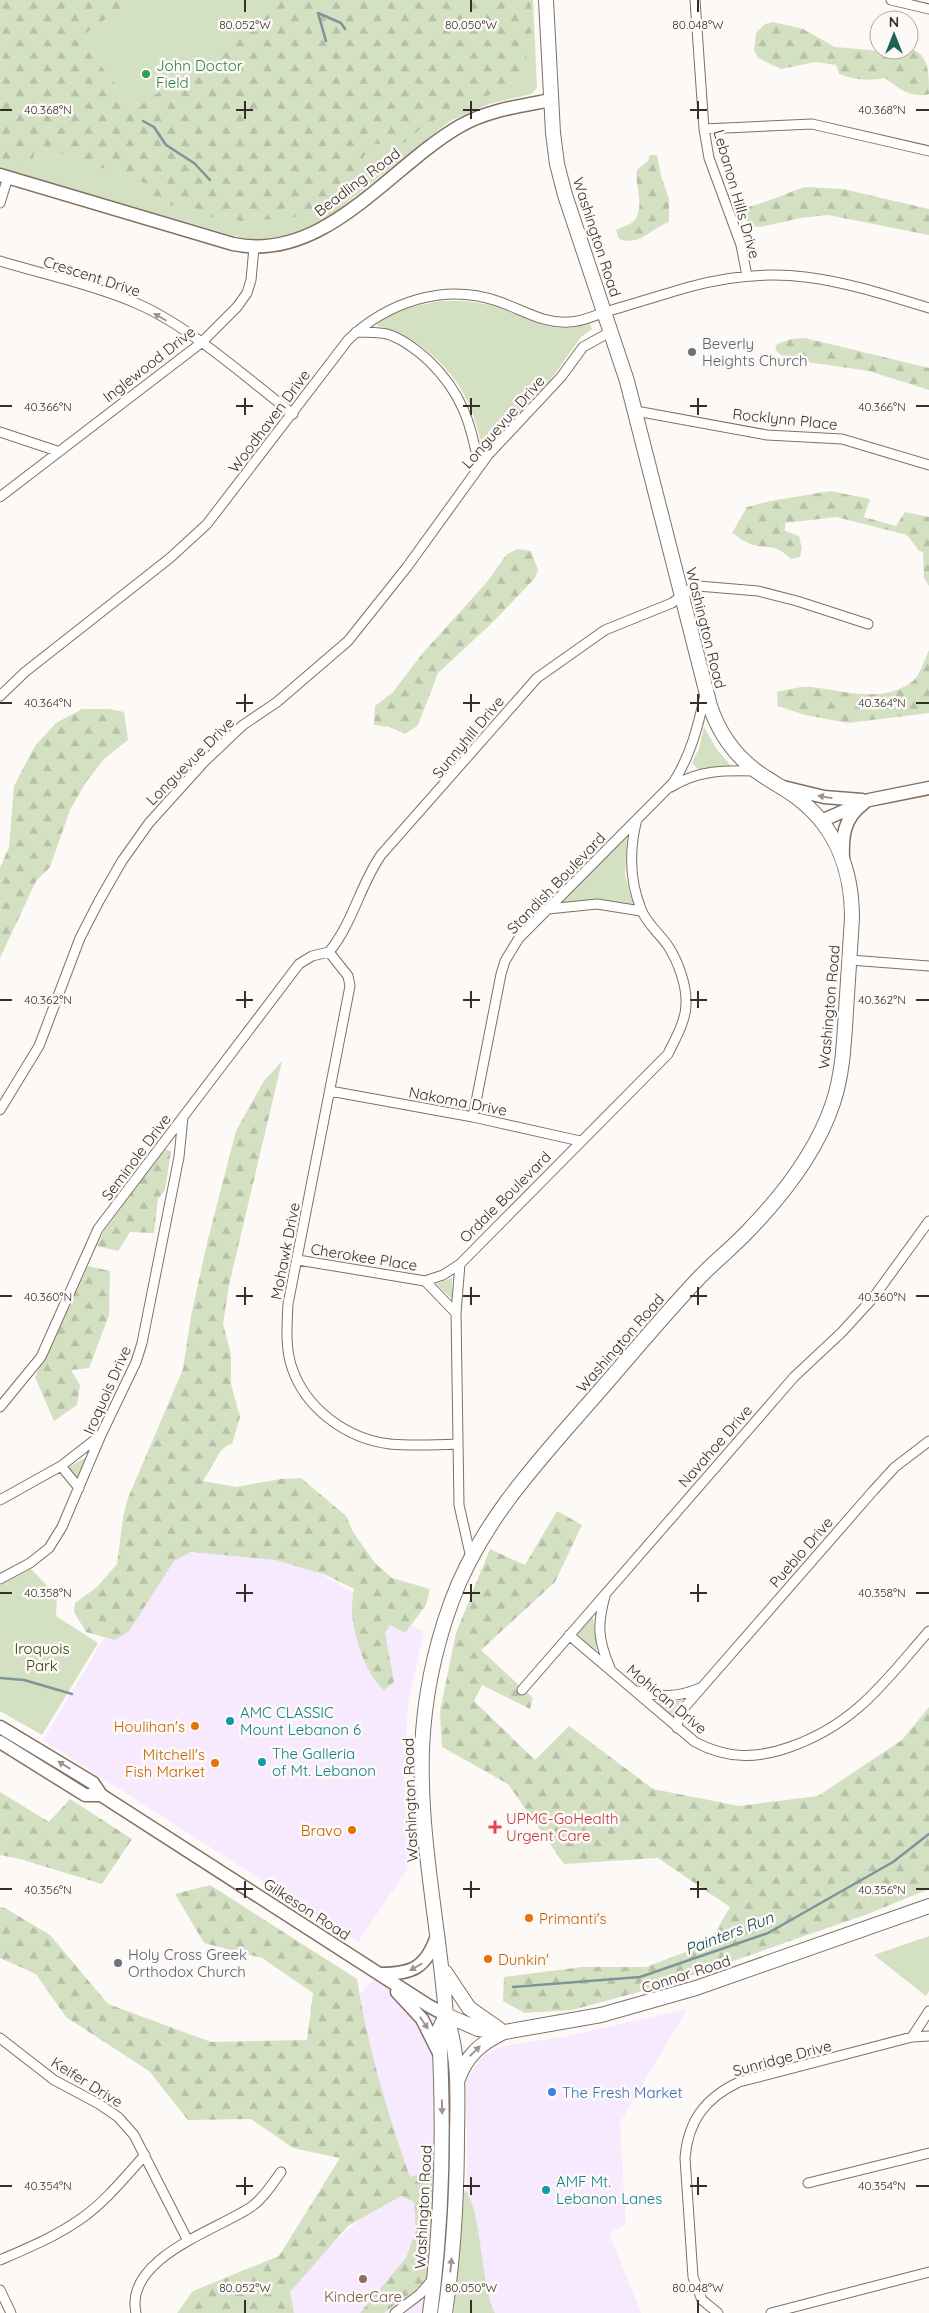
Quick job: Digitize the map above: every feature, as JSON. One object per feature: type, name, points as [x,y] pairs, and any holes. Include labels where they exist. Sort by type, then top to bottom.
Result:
[{"type":"main road","name":"Washington Road","points":[[445,2313],[456,2198],[457,2082],[454,2038],[446,2015],[424,1812],[424,1727],[430,1681],[443,1629],[451,1603],[471,1558],[496,1518],[528,1474],[686,1293],[771,1206],[814,1145],[834,1102],[841,1072],[850,960],[852,905],[850,882],[843,858],[821,821],[801,800],[755,771],[738,755],[724,737],[714,718],[705,691],[636,411],[612,331],[561,180],[554,140],[546,0]]},
{"type":"main road","name":"Connor Road","points":[[446,2015],[478,2029],[504,2032],[582,2019],[662,1999],[929,1906]]},
{"type":"main road","points":[[441,1964],[455,1990],[469,2008],[482,2019],[504,2032]]},
{"type":"main road","name":"Washington Road","points":[[430,2313],[435,2276],[443,2151],[439,2030],[446,2015]]},
{"type":"main road","points":[[457,2082],[465,2063],[474,2050],[486,2041],[504,2032]]},
{"type":"street","name":"Lebanon Hills Drive","points":[[695,0],[704,129],[709,158],[741,246],[747,276]]},
{"type":"street","points":[[891,0],[929,9]]},
{"type":"street","name":"Beadling Road","points":[[4,176],[232,244],[254,247],[291,241],[328,225],[439,140],[463,124],[497,110],[551,100]]},
{"type":"street","points":[[704,129],[812,124],[929,151]]},
{"type":"street","points":[[0,203],[4,176]]},
{"type":"street","name":"Inglewood Drive","points":[[0,497],[57,451],[201,343],[237,307],[247,294],[251,280],[254,247]]},
{"type":"street","name":"Crescent Drive","points":[[0,261],[108,293],[139,305],[201,343],[293,414]]},
{"type":"street","name":"Woodhaven Drive","points":[[0,696],[25,672],[189,542],[224,504],[293,414],[340,348],[356,332],[376,317],[400,305],[440,295],[483,297],[552,321],[575,322],[690,287],[747,276],[794,275],[829,279],[929,308]]},
{"type":"street","name":"Longuevue Drive","points":[[0,1110],[39,1046],[80,938],[122,860],[149,823],[204,762],[243,726],[284,696],[348,641],[408,567],[497,444],[557,381],[583,347],[590,341],[612,331]]},
{"type":"street","points":[[356,332],[382,333],[398,338],[423,356],[441,373],[456,393],[464,410],[471,428],[479,467]]},
{"type":"street","name":"Rocklynn Place","points":[[636,411],[762,434],[842,439],[929,464]]},
{"type":"street","points":[[0,432],[57,451]]},
{"type":"street","name":"Sunnyhill Drive","points":[[329,952],[344,930],[366,880],[381,855],[533,682],[546,670],[606,630],[672,603],[698,586],[758,591],[797,601],[868,624]]},
{"type":"street","name":"Standish Boulevard","points":[[473,1117],[505,961],[519,938],[665,792],[679,773],[689,753],[705,691]]},
{"type":"street","points":[[665,792],[685,779],[703,773],[722,770],[755,771]]},
{"type":"street","points":[[782,787],[824,797],[869,800]]},
{"type":"street","points":[[821,821],[869,800],[929,788]]},
{"type":"street","points":[[843,858],[843,836],[847,822],[856,809],[869,800]]},
{"type":"street","name":"Ordale Boulevard","points":[[471,1558],[460,1512],[456,1312],[460,1264],[668,1054],[680,1029],[686,1004],[681,974],[669,947],[641,911],[631,875],[631,844],[638,819]]},
{"type":"street","points":[[548,909],[597,904],[641,911]]},
{"type":"street","name":"Mohawk Drive","points":[[329,952],[344,969],[350,986],[288,1304],[287,1336],[292,1368],[306,1396],[325,1417],[352,1432],[388,1444],[458,1444]]},
{"type":"street","name":"Seminole Drive","points":[[0,1407],[41,1357],[98,1229],[298,964],[312,956],[329,952]]},
{"type":"street","points":[[850,960],[929,966]]},
{"type":"street","name":"Nakoma Drive","points":[[330,1091],[473,1117],[580,1141]]},
{"type":"street","name":"Iroquois Drive","points":[[0,1579],[30,1563],[49,1548],[62,1527],[101,1435],[136,1362],[142,1343],[179,1157],[184,1117]]},
{"type":"street","name":"Navahoe Drive","points":[[522,1690],[794,1378],[842,1332],[873,1298],[929,1220]]},
{"type":"street","name":"Cherokee Place","points":[[298,1260],[425,1281],[443,1275],[460,1264]]},
{"type":"street","name":"Cherokee Place","points":[[425,1281],[456,1312]]},
{"type":"street","points":[[0,1500],[61,1466],[101,1435]]},
{"type":"street","name":"Pueblo Drive","points":[[677,1728],[682,1709],[890,1473],[915,1450],[929,1441]]},
{"type":"street","points":[[61,1466],[79,1488]]},
{"type":"street","name":"Mohican Drive","points":[[606,1594],[599,1618],[599,1634],[601,1648],[611,1670]]},
{"type":"street","name":"Mohican Drive","points":[[569,1635],[695,1742],[729,1756],[753,1757],[799,1744],[843,1722],[860,1707],[929,1631]]},
{"type":"street","points":[[635,1690],[669,1697],[701,1688]]},
{"type":"street","name":"Gilkeson Road","points":[[0,1727],[93,1783],[101,1795],[446,2015]]},
{"type":"street","name":"Gilkeson Road","points":[[0,1742],[85,1795],[101,1795]]},
{"type":"street","points":[[380,1974],[400,1973],[420,1965],[429,1956],[437,1936]]},
{"type":"street","points":[[380,1974],[422,2019],[430,2031],[441,2058]]},
{"type":"street","points":[[912,2038],[929,2010]]},
{"type":"street","name":"Sunridge Drive","points":[[718,2313],[702,2300],[693,2277],[685,2158],[686,2142],[691,2126],[699,2111],[723,2090],[739,2082],[912,2038],[929,2036]]},
{"type":"street","name":"Keifer Drive","points":[[0,2038],[54,2080],[99,2104],[118,2117],[134,2135],[187,2239]]},
{"type":"street","points":[[808,2183],[929,2153]]},
{"type":"street","points":[[0,2260],[39,2243],[83,2217],[109,2195],[144,2155]]},
{"type":"street","points":[[136,2313],[136,2297],[140,2284],[148,2272],[187,2239],[252,2206],[265,2194],[281,2172]]},
{"type":"street","points":[[771,2313],[929,2272]]},
{"type":"street","points":[[395,2313],[420,2294],[435,2276]]},
{"type":"street","points":[[0,2290],[11,2313]]},
{"type":"shaded area","points":[[187,1499],[424,1632],[408,1703],[404,1774],[409,1867],[358,1942],[43,1740]]},
{"type":"shaded area","points":[[380,1974],[446,2015],[430,2313],[283,2313],[282,2290],[398,2185],[353,2000]]},
{"type":"shaded area","points":[[687,2009],[620,2123],[626,2224],[609,2233],[641,2313],[457,2313],[467,2175],[466,2081],[481,2057],[503,2046],[563,2037]]},
{"type":"green space","points":[[0,0],[533,0],[537,88],[531,94],[489,104],[450,121],[334,213],[314,225],[292,234],[269,238],[245,239],[0,168]]},
{"type":"green space","points":[[0,0],[132,0],[79,38],[135,109],[273,10],[266,0],[531,0],[532,49],[527,53],[525,78],[518,83],[454,109],[425,126],[407,141],[398,144],[370,145],[358,168],[346,175],[339,195],[329,208],[324,211],[311,210],[293,218],[241,221],[194,214],[164,202],[151,204],[156,187],[38,145],[29,167],[0,158]]},
{"type":"green space","points":[[773,22],[803,29],[835,47],[869,50],[869,60],[919,60],[919,53],[924,59],[928,71],[929,94],[911,94],[900,89],[885,78],[856,79],[845,76],[839,74],[836,65],[816,62],[781,69],[758,58],[754,50],[756,33],[765,24]]},
{"type":"green space","points":[[650,155],[657,155],[661,176],[669,199],[669,222],[640,239],[627,241],[619,239],[616,230],[634,221],[637,215],[639,202],[637,170],[648,161]]},
{"type":"green space","points":[[805,187],[843,189],[929,209],[929,235],[828,215],[800,218],[761,227],[750,226],[745,217],[747,207]]},
{"type":"green space","points":[[440,301],[467,301],[487,304],[552,327],[576,327],[590,323],[592,329],[581,337],[549,382],[491,443],[486,444],[481,440],[471,410],[460,387],[441,363],[405,336],[377,326],[387,316],[396,312]]},
{"type":"green space","points":[[805,338],[929,368],[929,390],[869,371],[786,359],[775,350],[777,344],[791,339]]},
{"type":"green space","points":[[830,491],[870,499],[864,517],[896,526],[905,512],[929,517],[929,586],[924,578],[923,552],[919,551],[907,535],[836,517],[785,523],[785,531],[799,536],[802,549],[800,557],[791,559],[779,550],[751,544],[732,533],[747,507]]},
{"type":"green space","points":[[517,549],[531,551],[538,570],[535,578],[492,623],[438,673],[418,725],[405,734],[390,727],[374,725],[375,706],[393,692],[422,654],[487,582],[506,555]]},
{"type":"green space","points":[[929,650],[929,713],[848,723],[805,715],[778,706],[777,692],[798,688],[811,687],[850,693],[877,694],[902,688],[916,678]]},
{"type":"green space","points":[[82,709],[109,709],[124,712],[128,740],[105,758],[86,782],[70,810],[50,867],[36,881],[0,958],[0,868],[9,847],[14,786],[35,746],[56,723]]},
{"type":"green space","points":[[704,727],[716,748],[731,766],[699,770],[692,763],[699,748]]},
{"type":"green space","points":[[627,837],[625,875],[634,908],[596,899],[559,903]]},
{"type":"green space","points":[[282,1061],[229,1285],[223,1324],[231,1354],[231,1384],[240,1417],[232,1444],[226,1446],[220,1452],[203,1481],[236,1487],[281,1479],[301,1478],[346,1516],[353,1532],[375,1563],[392,1578],[430,1589],[426,1605],[405,1633],[390,1625],[385,1633],[394,1682],[384,1690],[377,1683],[367,1666],[356,1636],[352,1616],[354,1589],[326,1575],[276,1560],[191,1552],[174,1561],[129,1631],[115,1640],[86,1632],[74,1612],[75,1603],[97,1587],[117,1564],[123,1517],[128,1498],[183,1369],[191,1316],[208,1239],[236,1131],[264,1081]]},
{"type":"green space","points":[[164,1149],[171,1151],[165,1190],[158,1199],[154,1233],[130,1232],[118,1251],[97,1246],[104,1231]]},
{"type":"green space","points":[[88,1266],[110,1271],[109,1315],[89,1368],[71,1370],[80,1385],[77,1405],[54,1421],[35,1377]]},
{"type":"green space","points":[[452,1278],[452,1299],[436,1284]]},
{"type":"green space","points":[[86,1458],[77,1478],[67,1468]]},
{"type":"green space","points":[[557,1511],[582,1525],[555,1582],[481,1650],[533,1698],[530,1709],[482,1685],[474,1701],[535,1760],[569,1726],[653,1789],[739,1806],[818,1796],[902,1740],[929,1707],[929,1889],[865,1915],[661,1986],[572,2010],[525,2013],[503,2001],[504,1977],[582,1967],[646,1967],[709,1943],[730,1907],[658,1858],[564,1864],[508,1784],[442,1747],[440,1711],[456,1633],[490,1549],[525,1565]]},
{"type":"green space","name":"Iroquois Park","points":[[31,1569],[57,1596],[56,1616],[98,1643],[42,1735],[0,1711],[0,1585]]},
{"type":"green space","points":[[593,1616],[597,1649],[595,1650],[577,1635]]},
{"type":"green space","points":[[682,1700],[673,1718],[656,1703]]},
{"type":"green space","points":[[0,1792],[49,1822],[70,1799],[132,1839],[102,1884],[20,1859],[0,1855]]},
{"type":"green space","points":[[210,1885],[357,1979],[361,2005],[379,2080],[410,2177],[434,2169],[431,2278],[384,2313],[360,2313],[406,2258],[416,2231],[414,2202],[401,2196],[348,2226],[290,2292],[294,2313],[177,2313],[193,2291],[279,2256],[340,2158],[293,2148],[251,2119],[188,2120],[149,2071],[66,2017],[36,1974],[0,1958],[0,1907],[5,1908],[50,1935],[108,2004],[211,2042],[307,2040],[313,1993],[262,1958],[204,1943],[175,1894]]},
{"type":"green space","points":[[929,1936],[929,1991],[926,1996],[874,1955]]},
{"type":"green space","points":[[464,2190],[470,2198],[474,2211],[486,2284],[495,2313],[454,2313]]},
{"type":"waterway","points":[[326,41],[318,13],[341,23],[345,29]]},
{"type":"waterway","points":[[143,121],[154,127],[166,145],[194,163],[210,180]]},
{"type":"waterway","name":"Painters Run","points":[[0,1678],[24,1680],[72,1694]]},
{"type":"waterway","name":"Painters Run","points":[[513,1987],[640,1977],[768,1933],[893,1862],[929,1834]]},
{"type":"place","name":"John Doctor Field","points":[[146,74]]},
{"type":"place","name":"Beverly Heights Church","points":[[692,352]]},
{"type":"place","name":"AMC CLASSIC Mount Lebanon 6","points":[[230,1721]]},
{"type":"place","name":"Houlihan's","points":[[195,1726]]},
{"type":"place","name":"The Galleria of Mt. Lebanon","points":[[262,1762]]},
{"type":"place","name":"Mitchell's Fish Market","points":[[215,1763]]},
{"type":"place","name":"UPMC-GoHealth Urgent Care","points":[[495,1827]]},
{"type":"place","name":"Bravo","points":[[352,1830]]},
{"type":"place","name":"Primanti's","points":[[529,1918]]},
{"type":"place","name":"Dunkin'","points":[[488,1959]]},
{"type":"place","name":"Holy Cross Greek Orthodox Church","points":[[118,1963]]},
{"type":"place","name":"The Fresh Market","points":[[552,2092]]},
{"type":"place","name":"AMF Mt. Lebanon Lanes","points":[[546,2190]]},
{"type":"place","name":"KinderCare","points":[[363,2279]]}]
